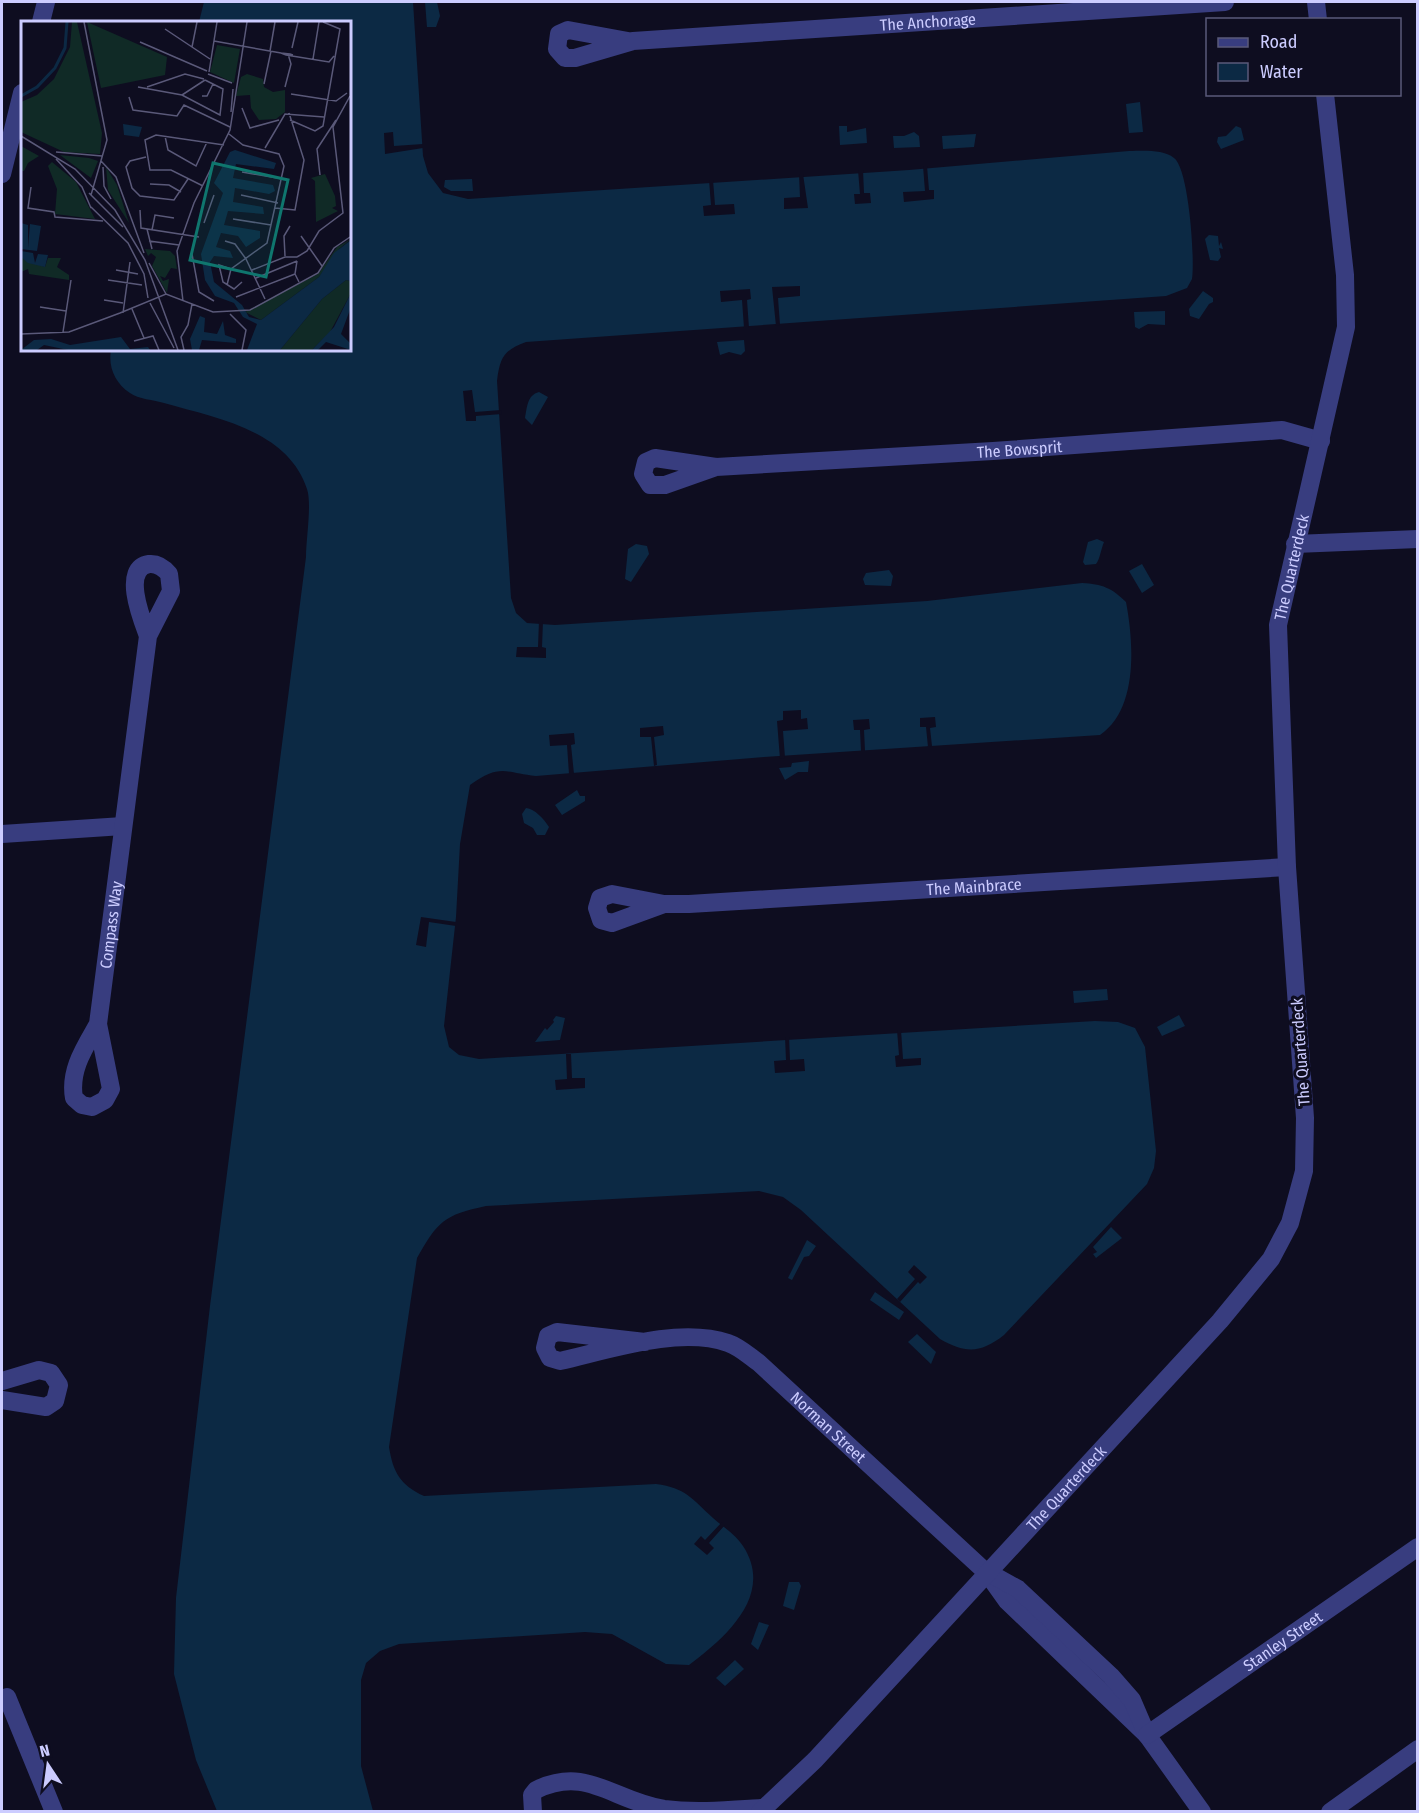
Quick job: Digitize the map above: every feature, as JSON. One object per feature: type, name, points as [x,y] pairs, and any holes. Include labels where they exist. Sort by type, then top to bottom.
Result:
[{"type":"street","points":[[41,21],[46,2]]},
{"type":"street","name":"The Anchorage","points":[[628,41],[1225,2]]},
{"type":"street","points":[[1316,2],[1317,18]]},
{"type":"street","name":"The Quarterdeck","points":[[761,1810],[815,1760],[1244,1294],[1271,1259],[1290,1223],[1304,1171],[1305,1118],[1287,867],[1278,626],[1346,327],[1345,275],[1325,96]]},
{"type":"street","points":[[2,174],[21,97]]},
{"type":"street","name":"The Bowsprit","points":[[716,468],[1282,430],[1321,441]]},
{"type":"street","points":[[1295,544],[1418,538]]},
{"type":"street","name":"Compass Way","points":[[98,1024],[148,636]]},
{"type":"street","points":[[2,834],[123,826]]},
{"type":"street","name":"The Mainbrace","points":[[664,904],[1287,867]]},
{"type":"street","name":"Norman Street","points":[[645,1342],[712,1338],[739,1348],[759,1363],[987,1573],[1007,1601],[1148,1735],[1202,1812]]},
{"type":"street","points":[[2,1381],[39,1370],[51,1373],[59,1385],[55,1401],[46,1407],[2,1400]]},
{"type":"street","name":"Stanley Street","points":[[1148,1735],[1418,1547]]},
{"type":"street","points":[[7,1697],[54,1812]]},
{"type":"street","points":[[1330,1812],[1418,1749]]},
{"type":"street","points":[[532,1812],[532,1795],[536,1790],[578,1780],[638,1803],[662,1809],[761,1810]]},
{"type":"water","points":[[204,2],[413,2],[423,156],[428,173],[443,193],[468,199],[909,170],[1146,151],[1159,152],[1174,158],[1184,179],[1190,215],[1193,253],[1192,279],[1187,288],[1166,296],[526,342],[513,348],[504,356],[497,381],[511,598],[516,613],[527,623],[555,625],[927,601],[1082,583],[1111,590],[1126,602],[1131,637],[1130,674],[1127,693],[1121,709],[1112,724],[1100,735],[764,757],[536,776],[502,771],[480,778],[470,785],[460,844],[456,917],[444,1026],[449,1047],[459,1055],[479,1059],[1095,1021],[1118,1022],[1135,1028],[1145,1047],[1156,1151],[1154,1168],[1147,1184],[1004,1335],[988,1345],[973,1349],[958,1347],[940,1339],[801,1210],[783,1197],[759,1191],[486,1206],[460,1213],[444,1222],[431,1236],[417,1258],[389,1447],[393,1464],[403,1482],[424,1496],[656,1484],[674,1488],[688,1495],[737,1538],[751,1564],[753,1581],[742,1614],[717,1642],[689,1665],[666,1664],[612,1634],[585,1632],[399,1644],[380,1651],[366,1663],[361,1680],[361,1766],[373,1811],[217,1811],[196,1760],[174,1674],[176,1598],[210,1306],[306,557],[309,503],[307,489],[298,469],[284,453],[267,440],[227,421],[133,395],[120,384],[114,374],[110,356],[111,351],[351,351],[351,21],[199,21]]},
{"type":"water","points":[[425,2],[437,2],[440,16],[436,27],[427,27]]},
{"type":"water","points":[[1140,102],[1143,132],[1129,133],[1126,104]]},
{"type":"water","points":[[839,126],[847,126],[847,132],[866,128],[867,143],[840,145]]},
{"type":"water","points":[[1236,126],[1241,128],[1244,140],[1221,149],[1217,142],[1218,137],[1226,136]]},
{"type":"water","points":[[914,132],[919,136],[920,147],[894,148],[893,136],[904,136]]},
{"type":"water","points":[[976,134],[974,147],[943,149],[942,136]]},
{"type":"water","points":[[472,179],[473,191],[451,191],[444,187],[445,180]]},
{"type":"water","points":[[1209,235],[1218,236],[1219,246],[1221,242],[1223,249],[1219,248],[1221,257],[1218,261],[1210,260],[1205,239]]},
{"type":"water","points":[[1203,291],[1213,298],[1213,302],[1209,304],[1199,319],[1190,316],[1189,309]]},
{"type":"water","points":[[1165,311],[1165,325],[1148,324],[1139,329],[1135,327],[1134,312]]},
{"type":"water","points":[[744,340],[745,351],[741,355],[729,352],[720,355],[717,342]]},
{"type":"water","points":[[539,392],[548,397],[532,425],[525,418],[527,406],[532,396]]},
{"type":"water","points":[[1097,539],[1104,542],[1099,559],[1096,564],[1085,565],[1083,562],[1088,542]]},
{"type":"water","points":[[636,544],[647,546],[649,554],[631,582],[625,579],[628,549]]},
{"type":"water","points":[[1142,564],[1154,585],[1142,593],[1129,571]]},
{"type":"water","points":[[889,570],[893,576],[891,586],[865,585],[863,579],[866,573]]},
{"type":"water","points":[[809,761],[808,772],[798,772],[785,780],[779,768],[791,767],[792,763]]},
{"type":"water","points":[[577,790],[580,796],[585,796],[585,801],[562,815],[555,805]]},
{"type":"water","points":[[526,808],[536,812],[547,824],[549,827],[545,835],[537,835],[533,828],[524,823],[522,814]]},
{"type":"water","points":[[1107,989],[1108,1000],[1074,1003],[1073,991]]},
{"type":"water","points":[[1179,1015],[1185,1026],[1162,1036],[1157,1027]]},
{"type":"water","points":[[556,1016],[565,1018],[560,1040],[535,1042],[545,1028],[547,1030],[554,1022]]},
{"type":"water","points":[[1111,1227],[1122,1238],[1096,1258],[1093,1254],[1097,1252],[1093,1247]]},
{"type":"water","points":[[807,1240],[816,1246],[809,1256],[804,1257],[792,1280],[788,1278]]},
{"type":"water","points":[[875,1292],[904,1312],[899,1320],[870,1300]]},
{"type":"water","points":[[917,1334],[936,1352],[931,1364],[908,1342]]},
{"type":"water","points":[[789,1582],[799,1582],[801,1586],[794,1610],[783,1606]]},
{"type":"water","points":[[759,1622],[769,1625],[758,1650],[751,1644]]},
{"type":"water","points":[[735,1660],[744,1669],[725,1686],[716,1678]]},
{"type":"pier","points":[[393,132],[394,146],[423,144],[423,148],[385,154],[384,133]]},
{"type":"pier","points":[[923,166],[927,166],[929,190],[934,190],[934,199],[904,202],[903,192],[925,191]]},
{"type":"pier","points":[[858,170],[863,170],[864,193],[870,193],[871,203],[855,204],[854,194],[860,194]]},
{"type":"pier","points":[[799,174],[803,174],[808,208],[784,209],[784,198],[800,197]]},
{"type":"pier","points":[[709,180],[713,180],[715,205],[734,204],[735,214],[704,216],[703,206],[711,205]]},
{"type":"pier","points":[[800,286],[800,296],[778,298],[780,325],[776,326],[772,287]]},
{"type":"pier","points":[[750,289],[751,299],[747,300],[749,328],[744,328],[742,300],[721,302],[720,291]]},
{"type":"pier","points":[[472,390],[475,412],[501,410],[502,414],[476,416],[476,421],[466,421],[463,391]]},
{"type":"pier","points":[[539,621],[543,621],[542,647],[546,648],[546,658],[516,657],[517,647],[538,647]]},
{"type":"pier","points":[[801,710],[801,719],[807,718],[808,729],[783,731],[785,758],[780,759],[777,721],[783,720],[783,711]]},
{"type":"pier","points":[[935,717],[936,727],[930,728],[932,746],[928,747],[926,727],[920,727],[920,718]]},
{"type":"pier","points":[[869,719],[870,729],[864,730],[865,751],[861,751],[860,730],[854,730],[853,720]]},
{"type":"pier","points":[[663,726],[664,735],[654,737],[657,765],[654,766],[651,737],[640,737],[640,728]]},
{"type":"pier","points":[[574,733],[575,744],[571,745],[574,774],[569,774],[567,745],[550,746],[549,735]]},
{"type":"pier","points":[[421,917],[456,922],[456,926],[429,922],[426,947],[416,945]]},
{"type":"pier","points":[[897,1030],[901,1030],[903,1059],[921,1058],[921,1065],[896,1067],[895,1056],[899,1055]]},
{"type":"pier","points":[[785,1037],[789,1037],[790,1060],[804,1059],[805,1071],[775,1073],[774,1061],[786,1060]]},
{"type":"pier","points":[[566,1054],[571,1054],[572,1078],[585,1078],[585,1088],[556,1090],[555,1080],[567,1079]]},
{"type":"pier","points":[[914,1265],[927,1277],[920,1284],[918,1282],[900,1302],[897,1299],[915,1279],[908,1272]]},
{"type":"pier","points":[[722,1522],[725,1525],[709,1543],[714,1548],[707,1555],[694,1544],[701,1536],[705,1540]]}]
